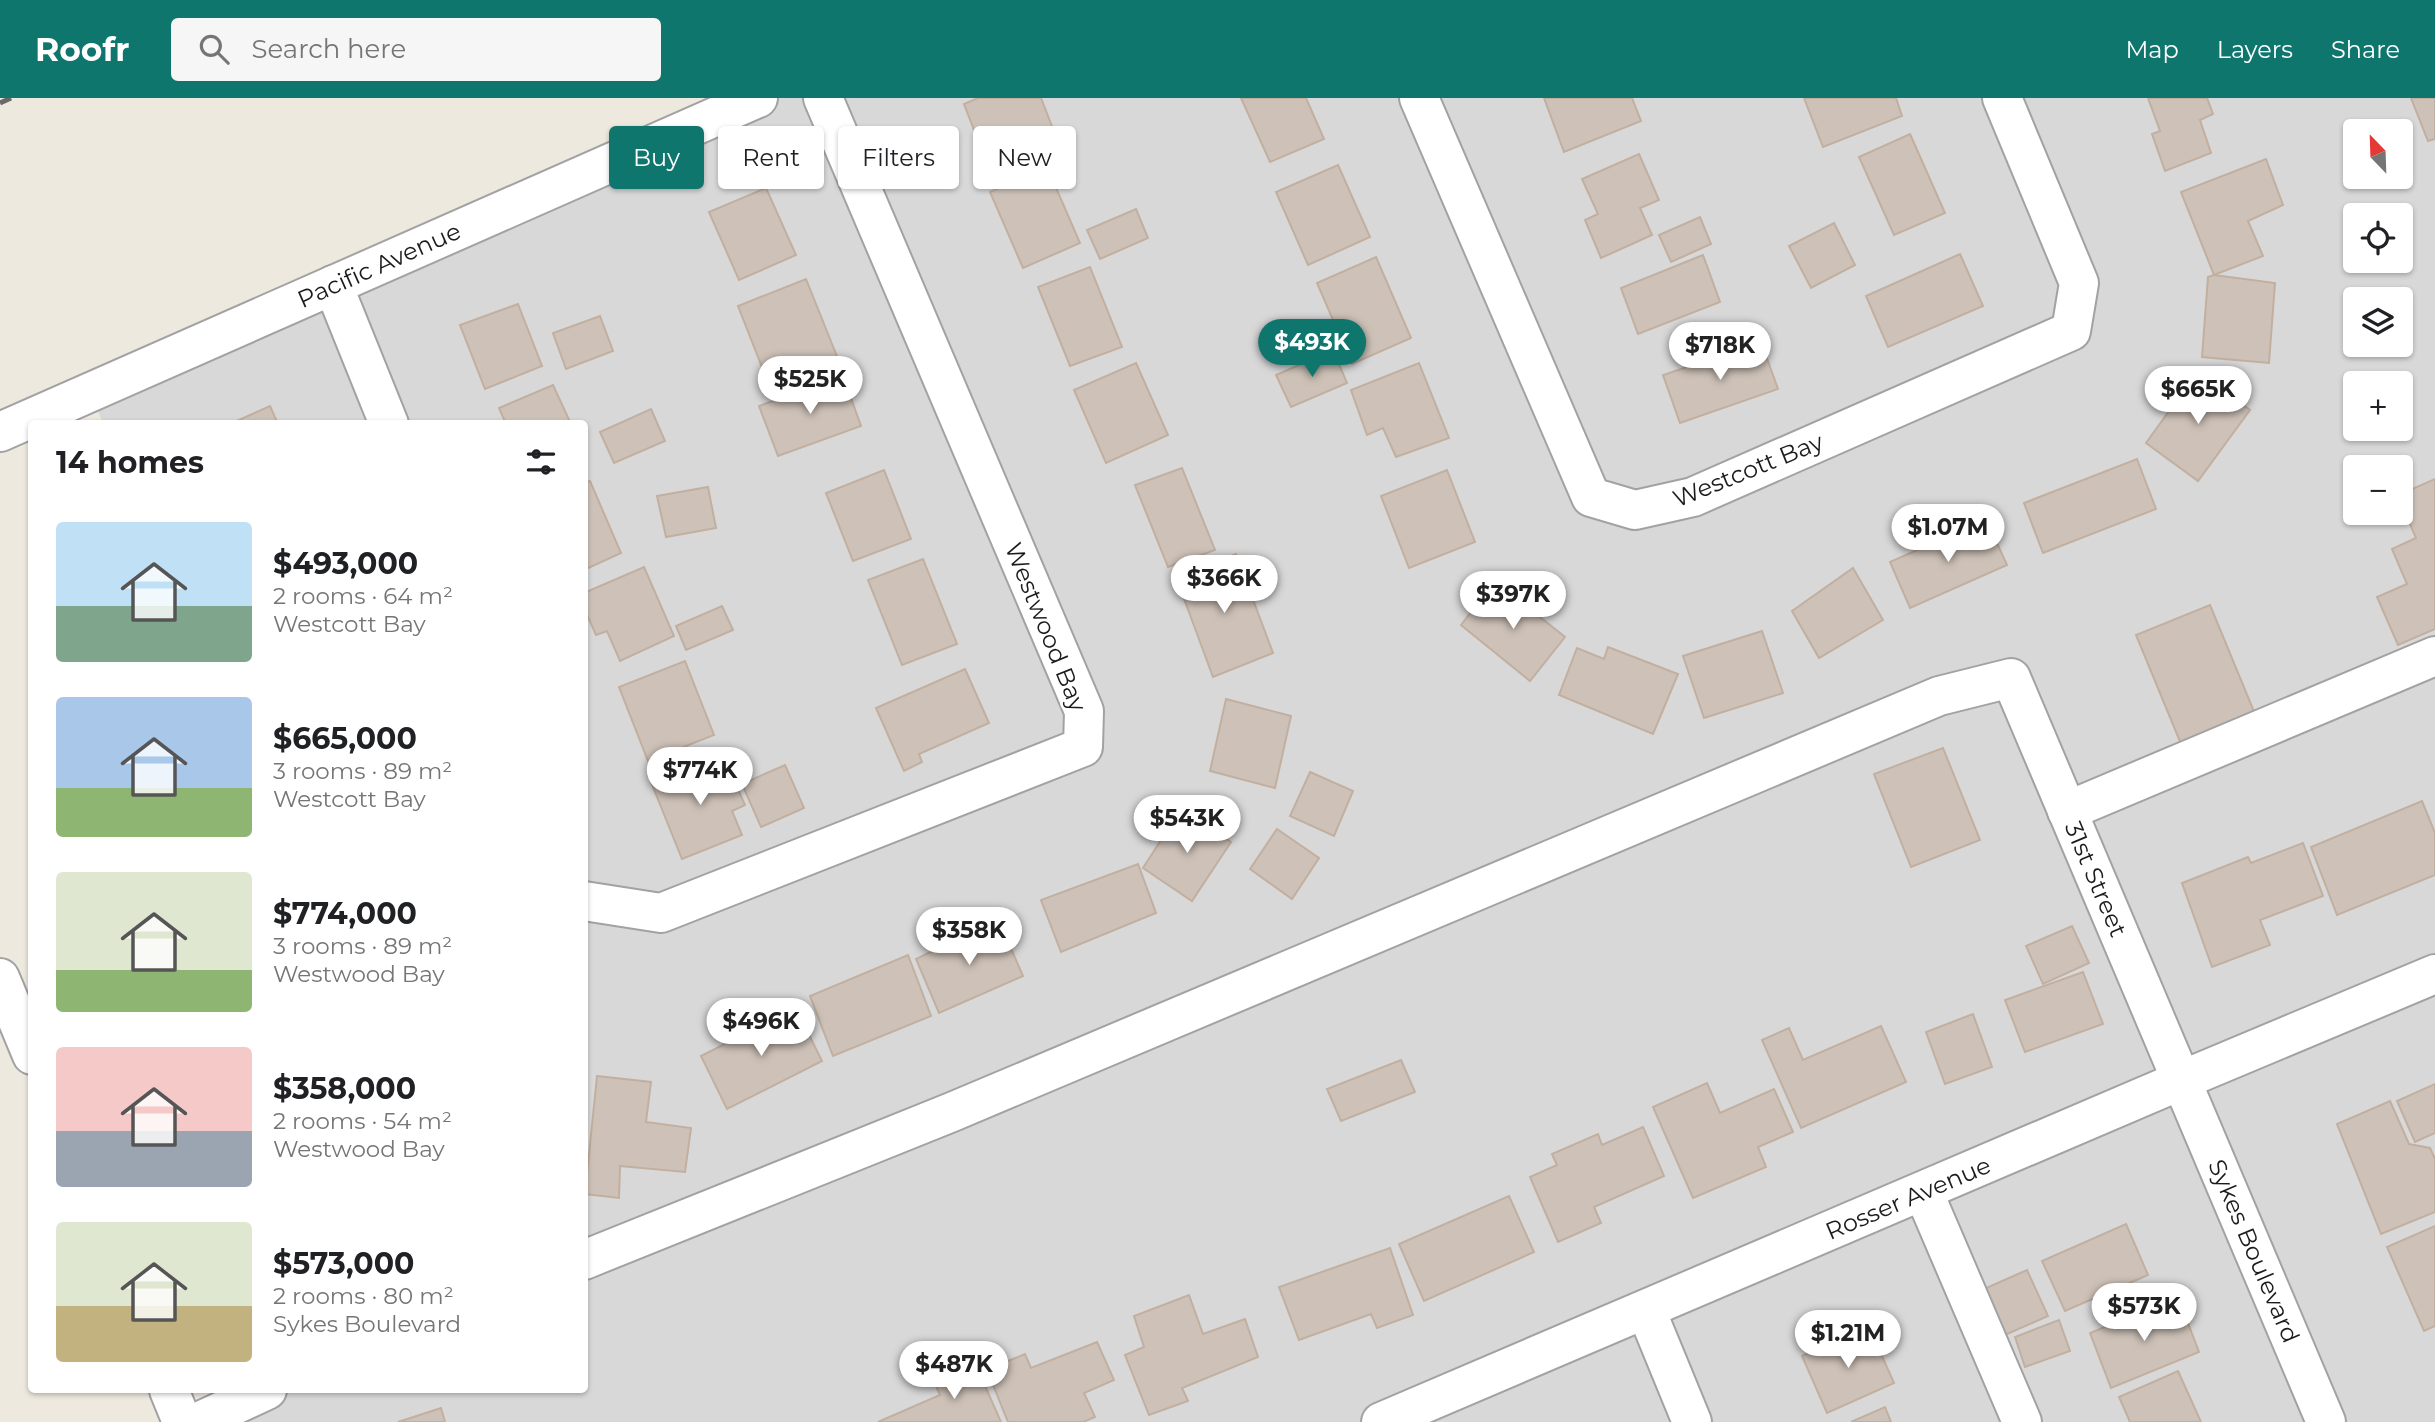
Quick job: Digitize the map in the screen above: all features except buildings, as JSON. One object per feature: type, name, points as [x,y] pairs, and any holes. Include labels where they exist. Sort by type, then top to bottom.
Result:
[{"type":"street","name":"Pacific Avenue","points":[[0,432],[758,98]]},
{"type":"street","name":"Westwood Bay","points":[[588,902],[661,913],[1083,747],[1084,711],[823,98]]},
{"type":"street","name":"Westcott Bay","points":[[1419,98],[1591,497],[1635,510],[1693,497],[2071,331],[2079,283],[2003,98]]},
{"type":"street","points":[[332,285],[387,420]]},
{"type":"street","points":[[2067,811],[2435,656]]},
{"type":"street","name":"31st Street","points":[[588,1258],[952,1112],[1939,696],[2011,678],[2182,1080]]},
{"type":"street","name":"Rosser Avenue","points":[[1381,1422],[2435,974]]},
{"type":"street","points":[[0,978],[28,1045]]},
{"type":"street","name":"Sykes Boulevard","points":[[2182,1080],[2326,1422]]},
{"type":"street","points":[[1923,1191],[2022,1422]]},
{"type":"street","points":[[1646,1310],[1692,1422]]},
{"type":"street","points":[[170,1393],[182,1422]]},
{"type":"street","points":[[198,1422],[261,1393]]},
{"type":"shaded area","points":[[756,98],[2435,98],[2435,1422],[193,1422],[249,1393],[588,1393],[588,420],[102,420],[89,390],[609,162],[609,189],[704,189],[704,126],[692,126]]},
{"type":"railway","points":[[0,103],[11,98]]}]
